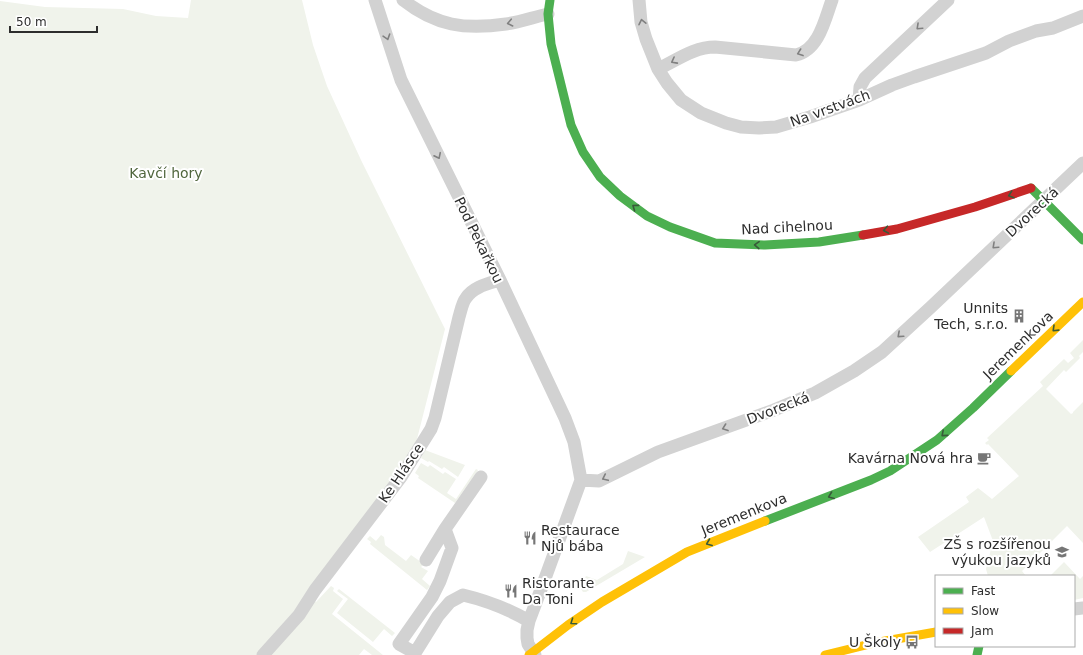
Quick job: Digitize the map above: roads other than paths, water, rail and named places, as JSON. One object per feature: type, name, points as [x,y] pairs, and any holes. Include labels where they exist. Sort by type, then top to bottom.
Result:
[{"type":"street","name":"Pod Pekařkou","points":[[375,0],[400,80],[500,280],[565,418],[574,442],[581,480]]},
{"type":"street","points":[[403,0],[434,19],[447,24],[461,26],[507,24],[548,14]]},
{"type":"street","name":"Nad cihelnou","points":[[550,0],[548,14],[551,44],[571,125],[583,152],[600,177],[620,196],[647,216],[670,227],[715,243],[766,245],[811,242],[896,229],[975,207],[1031,188],[1083,240]]},
{"type":"street","name":"Na vrstvách","points":[[639,0],[646,39],[658,69],[673,91],[686,104],[711,118],[726,123],[759,128],[776,127],[810,117],[859,100],[914,76],[986,53],[1009,41],[1036,30],[1053,28],[1083,16]]},
{"type":"street","points":[[658,69],[691,52],[705,47],[796,55],[800,54],[810,47],[815,41],[824,24],[832,0]]},
{"type":"street","points":[[859,100],[860,88],[865,78],[948,0]]},
{"type":"street","name":"Dvorecká","points":[[581,480],[599,481],[658,452],[774,410],[815,393],[854,371],[882,352],[1083,163]]},
{"type":"street","name":"Ke Hlásce","points":[[263,655],[299,614],[315,590],[401,477],[431,429],[435,418],[464,301],[476,288],[500,280]]},
{"type":"street","name":"Jeremenkova","points":[[532,654],[568,625],[602,602],[687,552],[871,480],[915,455],[937,440],[973,408],[1083,302]]},
{"type":"street","points":[[973,408],[981,416]]},
{"type":"street","points":[[426,560],[445,529],[481,477]]},
{"type":"street","points":[[532,654],[527,638],[529,621],[544,584],[581,480]]},
{"type":"street","points":[[445,529],[452,548],[440,581],[432,597],[399,644],[415,653],[438,616],[450,602],[463,595],[519,615],[529,621]]},
{"type":"street","points":[[825,655],[874,643],[935,632]]},
{"type":"place","name":"Unnits Tech, s.r.o.","points":[[1019,316]]},
{"type":"place","name":"Kavárna Nová hra","points":[[984,458]]},
{"type":"place","name":"Restaurace Njů bába","points":[[530,538]]},
{"type":"place","name":"ZŠ s rozšířenou výukou jazyků","points":[[1062,552]]},
{"type":"place","name":"Ristorante Da Toni","points":[[511,591]]},
{"type":"place","name":"U Školy","points":[[912,642]]},
{"type":"park label","name":"Kavčí hory","points":[[166,173]]}]
